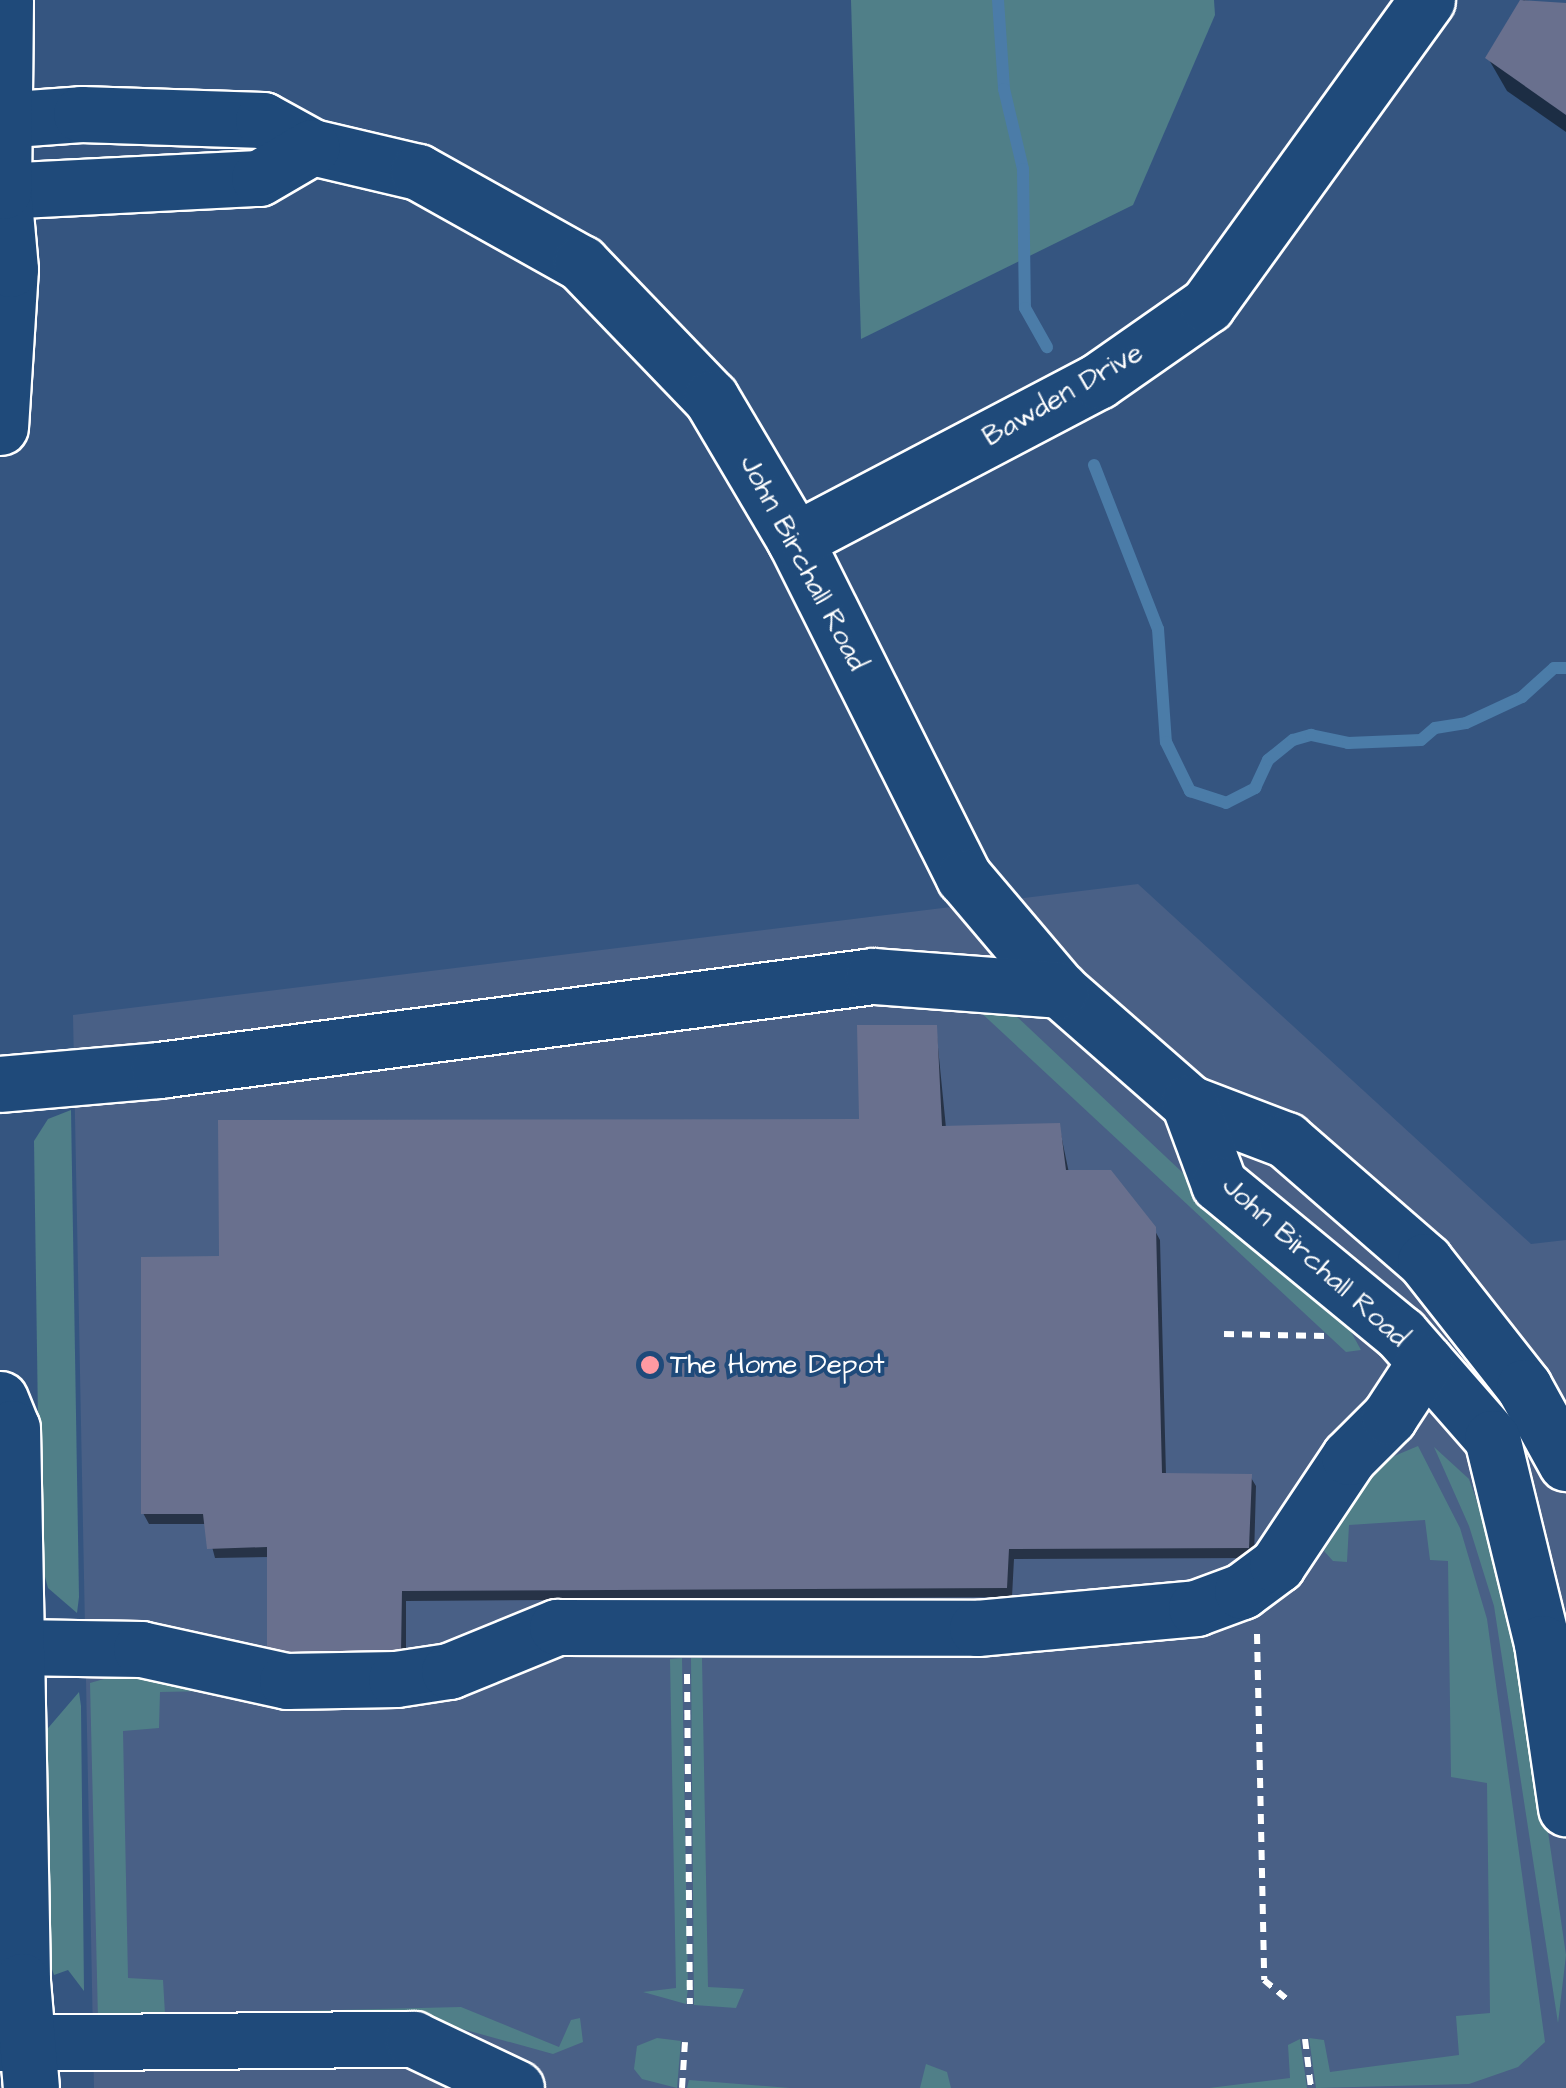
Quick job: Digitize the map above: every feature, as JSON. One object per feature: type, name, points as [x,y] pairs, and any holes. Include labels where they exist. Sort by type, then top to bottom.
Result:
[{"type":"street","points":[[0,427],[10,269],[2,191],[5,0]]},
{"type":"street","name":"Bawden Drive","points":[[794,540],[1098,381],[1206,305],[1428,0]]},
{"type":"street","name":"John Birchall Road","points":[[1,120],[81,114],[263,120],[312,147],[418,172],[581,263],[712,398],[794,540],[964,877],[1060,990],[1189,1102],[1286,1140],[1425,1260],[1524,1387],[1566,1463]]},
{"type":"street","points":[[2,191],[259,178],[312,147]]},
{"type":"street","points":[[0,1084],[158,1070],[873,976],[1060,990]]},
{"type":"street","name":"John Birchall Road","points":[[1189,1102],[1220,1184],[1425,1362],[1492,1438],[1542,1643],[1566,1808]]},
{"type":"street","points":[[14,1647],[140,1649],[287,1681],[396,1679],[449,1672],[542,1630],[1086,1622],[1196,1608],[1242,1591],[1288,1551],[1348,1457],[1388,1416],[1425,1362]]},
{"type":"street","points":[[0,1399],[12,1428],[19,2058],[413,2039],[481,2084]]},
{"type":"path","points":[[1224,1334],[1328,1336]]},
{"type":"path","points":[[1242,1591],[1257,1625],[1264,1980],[1291,2003]]},
{"type":"path","points":[[686,1627],[690,2004]]},
{"type":"path","points":[[1305,2039],[1311,2088]]},
{"type":"path","points":[[682,2088],[686,2042]]},
{"type":"shaded area","points":[[1138,884],[1531,1244],[1566,1240],[1566,2088],[94,2088],[73,1015]]},
{"type":"green space","points":[[851,0],[1214,0],[1215,15],[1133,205],[861,339]]},
{"type":"green space","points":[[962,995],[996,997],[1350,1330],[1361,1350],[1346,1352]]},
{"type":"green space","points":[[71,1110],[77,1613],[48,1588],[40,1559],[34,1141],[48,1119]]},
{"type":"green space","points":[[1418,1446],[1460,1528],[1487,1619],[1545,2042],[1518,2067],[1469,2084],[1316,2088],[1309,2038],[1324,2040],[1330,2072],[1459,2055],[1456,2016],[1490,2013],[1487,1783],[1451,1777],[1448,1561],[1430,1560],[1425,1520],[1349,1525],[1347,1562],[1333,1561],[1324,1551],[1380,1462]]},
{"type":"green space","points":[[1434,1447],[1469,1479],[1516,1612],[1566,1955],[1558,2023],[1494,1606],[1469,1526]]},
{"type":"green space","points":[[682,1658],[686,2004],[643,1992],[676,1988],[670,1659]]},
{"type":"green space","points":[[691,1658],[702,1658],[708,1987],[744,1989],[736,2008],[694,2005]]},
{"type":"green space","points":[[128,1672],[210,1691],[160,1692],[159,1728],[123,1731],[128,1978],[163,1980],[165,2014],[461,2007],[559,2047],[571,2020],[580,2018],[583,2042],[553,2054],[444,2024],[98,2019],[90,1683]]},
{"type":"green space","points":[[79,1692],[84,1991],[68,1970],[54,1975],[48,1958],[43,1734]]},
{"type":"green space","points":[[657,2038],[681,2041],[677,2088],[642,2079],[634,2069],[637,2046]]},
{"type":"green space","points":[[1300,2039],[1307,2088],[1209,2088],[1290,2078],[1288,2045]]},
{"type":"green space","points":[[926,2064],[947,2072],[951,2088],[920,2088]]},
{"type":"green space","points":[[689,2080],[790,2088],[687,2088]]},
{"type":"building","points":[[1520,0],[1566,3],[1566,115],[1485,58]]},
{"type":"building","name":"The Home Depot","points":[[857,1025],[937,1025],[942,1126],[1060,1123],[1066,1170],[1111,1170],[1156,1227],[1162,1473],[1252,1474],[1249,1548],[1009,1549],[1007,1588],[402,1591],[401,1654],[267,1652],[267,1547],[207,1549],[203,1514],[141,1514],[141,1257],[219,1256],[218,1120],[859,1119]]},
{"type":"waterway","points":[[998,0],[1004,89],[1023,169],[1025,308],[1047,347]]},
{"type":"waterway","points":[[1094,465],[1158,629],[1166,742],[1190,791],[1226,803],[1255,788],[1268,760],[1293,740],[1311,735],[1348,743],[1421,740],[1435,728],[1466,723],[1522,697],[1554,668],[1566,668]]},
{"type":"place","name":"The Home Depot","points":[[650,1365]]}]
